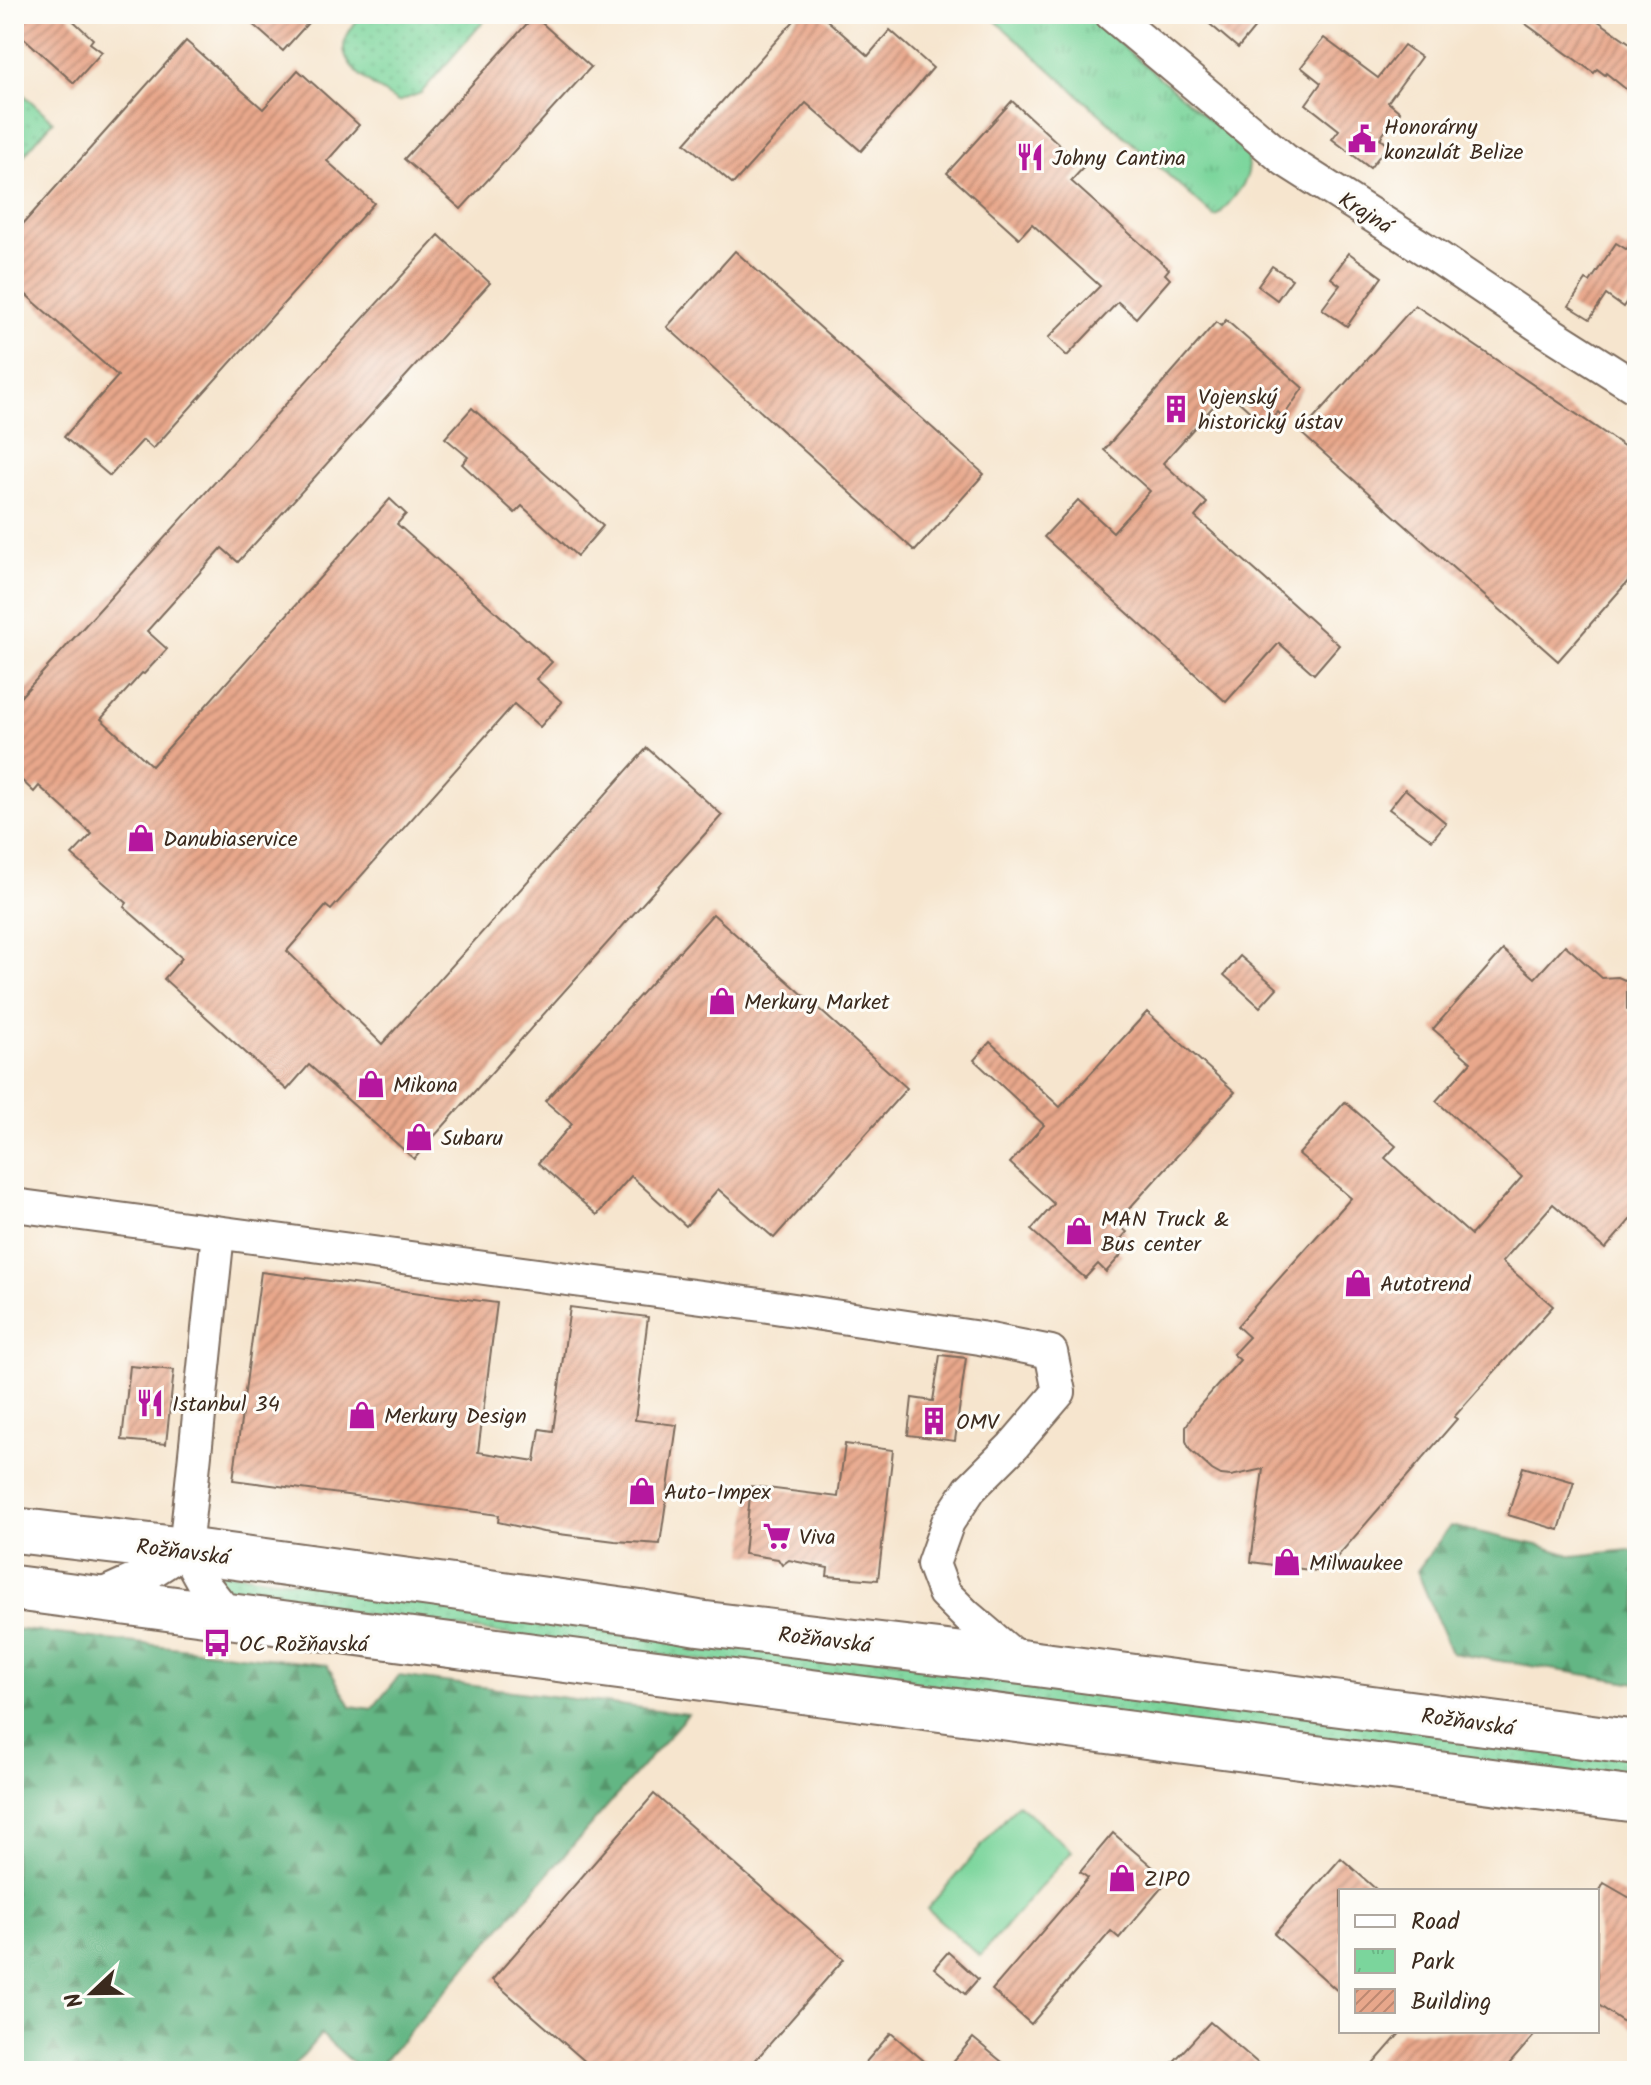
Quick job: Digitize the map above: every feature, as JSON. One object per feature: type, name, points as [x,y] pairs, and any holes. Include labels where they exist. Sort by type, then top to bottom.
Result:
[{"type":"main road","name":"Rožňavská","points":[[14,1530],[185,1550],[698,1623],[1637,1743]]},
{"type":"main road","points":[[14,1588],[1637,1800]]},
{"type":"street","name":"Krajná","points":[[1111,14],[1285,160],[1637,388]]},
{"type":"street","points":[[14,1205],[761,1305],[980,1338],[1051,1352],[1059,1392],[1013,1446],[970,1489],[948,1522],[933,1564],[944,1593],[1021,1662]]},
{"type":"street","points":[[218,1233],[185,1550],[205,1586],[228,1615]]},
{"type":"street","points":[[95,1598],[146,1575],[185,1550]]},
{"type":"green space","points":[[362,14],[490,14],[421,93],[398,102],[365,80],[350,65],[346,56],[346,39]]},
{"type":"green space","points":[[988,14],[1085,14],[1241,147],[1249,166],[1238,192],[1215,217]]},
{"type":"green space","points":[[14,86],[53,121],[24,155],[14,146]]},
{"type":"green space","points":[[1450,1526],[1573,1556],[1629,1550],[1637,1552],[1637,1683],[1451,1653],[1417,1571]]},
{"type":"green space","points":[[208,1570],[1637,1757],[1637,1787],[239,1598],[218,1584]]},
{"type":"green space","points":[[14,1629],[327,1665],[351,1706],[372,1709],[399,1676],[688,1714],[375,2071],[362,2071],[321,2034],[290,2071],[14,2071]]},
{"type":"green space","points":[[1018,1804],[1072,1851],[980,1956],[927,1909]]},
{"type":"building","points":[[14,14],[66,14],[93,39],[90,43],[102,52],[74,83],[14,29]]},
{"type":"building","points":[[241,14],[316,14],[283,51]]},
{"type":"building","points":[[800,14],[820,14],[868,56],[890,30],[933,68],[861,151],[806,103],[733,184],[685,143]]},
{"type":"building","points":[[1198,14],[1266,14],[1238,48]]},
{"type":"building","points":[[1512,14],[1588,14],[1637,48],[1637,98],[1606,73],[1597,69],[1594,73]]},
{"type":"building","points":[[534,16],[591,67],[461,209],[404,159]]},
{"type":"building","points":[[1324,38],[1378,78],[1404,45],[1421,57],[1388,102],[1400,112],[1380,138],[1388,145],[1370,168],[1332,139],[1339,130],[1306,104],[1321,83],[1301,67]]},
{"type":"building","points":[[186,41],[263,109],[298,70],[359,125],[327,161],[374,203],[153,449],[143,440],[110,476],[64,437],[118,376],[14,284],[14,234]]},
{"type":"building","points":[[1012,101],[1084,167],[1071,181],[1169,269],[1165,274],[1170,279],[1136,318],[1118,302],[1067,356],[1048,338],[1100,286],[1032,224],[1019,238],[947,173]]},
{"type":"building","points":[[439,235],[490,283],[238,562],[222,548],[147,631],[167,649],[101,719],[152,766],[390,499],[406,514],[397,524],[552,662],[536,679],[562,702],[540,727],[514,704],[331,910],[326,906],[287,951],[382,1044],[647,748],[722,815],[414,1159],[309,1065],[287,1090],[164,979],[182,958],[124,907],[127,903],[72,855],[92,834],[39,786],[34,792],[14,773],[14,704]]},
{"type":"building","points":[[1637,242],[1637,286],[1623,307],[1606,295],[1590,319],[1569,306],[1586,280],[1590,282],[1616,243],[1626,249]]},
{"type":"building","points":[[735,251],[984,474],[915,551],[667,327]]},
{"type":"building","points":[[1349,253],[1382,277],[1347,326],[1322,309],[1340,285],[1331,278]]},
{"type":"building","points":[[1272,266],[1292,279],[1277,300],[1258,286]]},
{"type":"building","points":[[1415,305],[1637,455],[1637,571],[1558,661],[1301,433]]},
{"type":"building","points":[[1226,320],[1303,388],[1283,417],[1278,412],[1266,426],[1227,391],[1163,463],[1207,503],[1195,517],[1339,645],[1314,674],[1279,643],[1226,702],[1044,537],[1078,500],[1113,532],[1150,491],[1104,450],[1216,322],[1221,326]]},
{"type":"building","points":[[472,408],[603,526],[577,556],[522,506],[515,513],[462,464],[468,457],[445,438]]},
{"type":"building","points":[[1405,789],[1446,823],[1432,840],[1389,809]]},
{"type":"building","name":"Merkury Market","points":[[713,914],[907,1088],[774,1238],[718,1189],[686,1226],[631,1176],[597,1215],[538,1163],[572,1124],[545,1101]]},
{"type":"building","points":[[1565,945],[1602,978],[1618,977],[1627,981],[1627,1009],[1637,1018],[1637,1212],[1605,1249],[1553,1204],[1502,1262],[1553,1306],[1454,1417],[1457,1419],[1324,1572],[1251,1562],[1263,1469],[1231,1476],[1212,1470],[1190,1450],[1186,1441],[1186,1426],[1199,1406],[1240,1360],[1233,1354],[1249,1337],[1237,1326],[1351,1198],[1299,1154],[1345,1102],[1396,1146],[1385,1158],[1471,1235],[1522,1177],[1436,1101],[1471,1062],[1433,1029],[1503,950],[1535,978]]},
{"type":"building","points":[[1240,956],[1277,988],[1260,1007],[1224,975]]},
{"type":"building","points":[[1147,1012],[1235,1092],[1116,1223],[1127,1232],[1114,1247],[1122,1254],[1106,1272],[1098,1264],[1085,1278],[1031,1230],[1054,1204],[1010,1163],[1044,1125],[974,1060],[990,1042],[1060,1107]]},
{"type":"building","name":"Merkury Design","points":[[261,1272],[497,1303],[478,1452],[535,1461],[540,1429],[553,1431],[570,1307],[648,1317],[635,1420],[677,1425],[660,1544],[543,1532],[498,1522],[499,1515],[233,1480]]},
{"type":"building","points":[[940,1355],[966,1358],[955,1441],[908,1435],[912,1398],[933,1401]]},
{"type":"building","points":[[130,1366],[174,1370],[166,1444],[122,1440]]},
{"type":"building","points":[[845,1444],[893,1450],[878,1580],[827,1576],[828,1568],[789,1560],[782,1565],[778,1559],[744,1554],[751,1486],[838,1497]]},
{"type":"building","points":[[1523,1467],[1574,1482],[1559,1530],[1508,1515]]},
{"type":"building","points":[[654,1794],[844,1959],[746,2071],[596,2071],[492,1980]]},
{"type":"building","points":[[1113,1833],[1168,1880],[1119,1938],[1111,1931],[1031,2024],[992,1990],[1088,1878],[1080,1872]]},
{"type":"building","points":[[1341,1858],[1376,1889],[1339,1889],[1339,1992],[1274,1934]]},
{"type":"building","points":[[1604,1883],[1637,1902],[1637,2031],[1599,2005],[1599,1892]]},
{"type":"building","points":[[948,1952],[978,1979],[965,1994],[934,1968]]},
{"type":"building","points":[[1210,2022],[1267,2071],[1165,2071]]},
{"type":"building","points":[[891,2033],[936,2071],[858,2071]]},
{"type":"building","points":[[1400,2033],[1536,2033],[1503,2071],[1367,2071]]},
{"type":"building","points":[[973,2038],[1013,2071],[945,2071]]},
{"type":"place","name":"Honorárny konzulát Belize","points":[[1362,139]]},
{"type":"place","name":"Johny Cantina","points":[[1030,157]]},
{"type":"place","name":"Vojenský historický ústav","points":[[1176,409]]},
{"type":"place","name":"Danubiaservice","points":[[141,838]]},
{"type":"place","name":"Merkury Market","points":[[722,1001]]},
{"type":"place","name":"Mikona","points":[[371,1084]]},
{"type":"place","name":"Subaru","points":[[419,1137]]},
{"type":"place","name":"MAN Truck & Bus center","points":[[1079,1231]]},
{"type":"place","name":"Autotrend","points":[[1358,1283]]},
{"type":"place","name":"Istanbul 34","points":[[150,1403]]},
{"type":"place","name":"Merkury Design","points":[[362,1415]]},
{"type":"place","name":"OMV","points":[[934,1421]]},
{"type":"place","name":"Auto-Impex","points":[[642,1491]]},
{"type":"place","name":"Viva","points":[[777,1536]]},
{"type":"place","name":"Milwaukee","points":[[1287,1562]]},
{"type":"place","name":"OC Rožňavská","points":[[217,1643]]},
{"type":"place","name":"ZIPO","points":[[1122,1878]]}]
